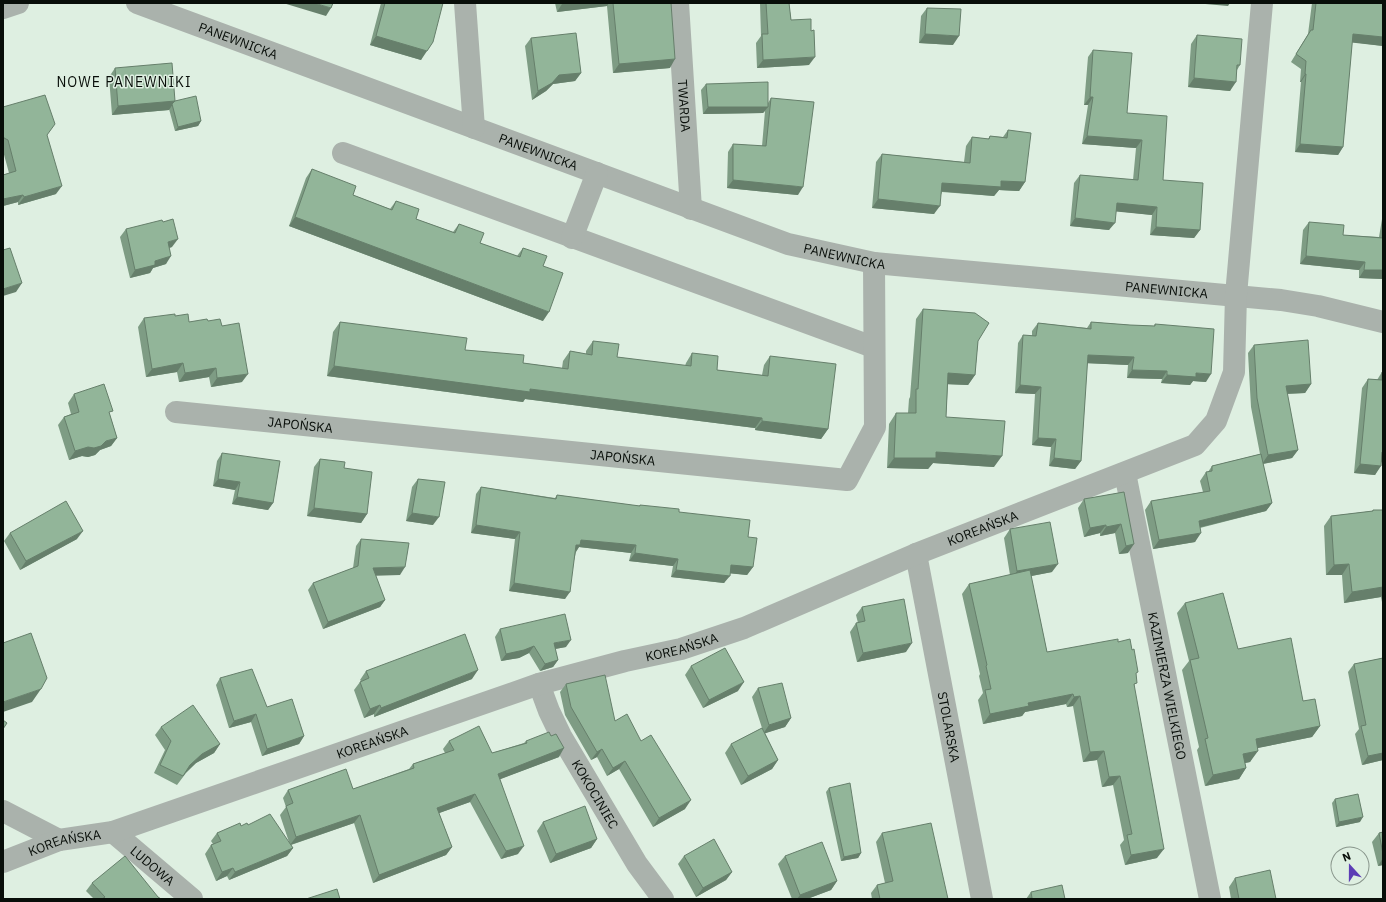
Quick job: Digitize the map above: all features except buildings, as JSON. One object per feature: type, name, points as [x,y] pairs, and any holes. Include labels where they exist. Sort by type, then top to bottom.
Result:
[{"type":"street","points":[[3,8],[18,3]]},
{"type":"street","name":"PANEWNICKA","points":[[137,3],[788,244],[874,263],[1281,300],[1318,306],[1383,322]]},
{"type":"street","points":[[186,3],[200,26]]},
{"type":"street","points":[[465,3],[474,128]]},
{"type":"street","name":"TWARDA","points":[[678,3],[691,209]]},
{"type":"street","points":[[1236,295],[1262,3]]},
{"type":"street","points":[[343,153],[874,348]]},
{"type":"street","points":[[572,238],[597,174]]},
{"type":"street","name":"JAPOŃSKA","points":[[176,412],[847,480],[875,427],[874,263]]},
{"type":"street","name":"KOREAŃSKA","points":[[3,862],[60,840],[113,832],[540,684],[625,660],[681,649],[744,628],[916,554],[1195,445],[1216,420],[1234,372],[1236,295]]},
{"type":"street","name":"KAZIMIERZA WIELKIEGO","points":[[1125,473],[1210,899]]},
{"type":"street","name":"STOLARSKA","points":[[916,554],[982,899]]},
{"type":"street","name":"KOKOCINIEC","points":[[540,684],[549,711],[561,736],[637,864],[663,899]]},
{"type":"street","points":[[3,812],[60,840]]},
{"type":"street","name":"LUDOWA","points":[[113,832],[192,899]]},
{"type":"district","name":"NOWE PANEWNIKI","points":[[124,82]]}]
